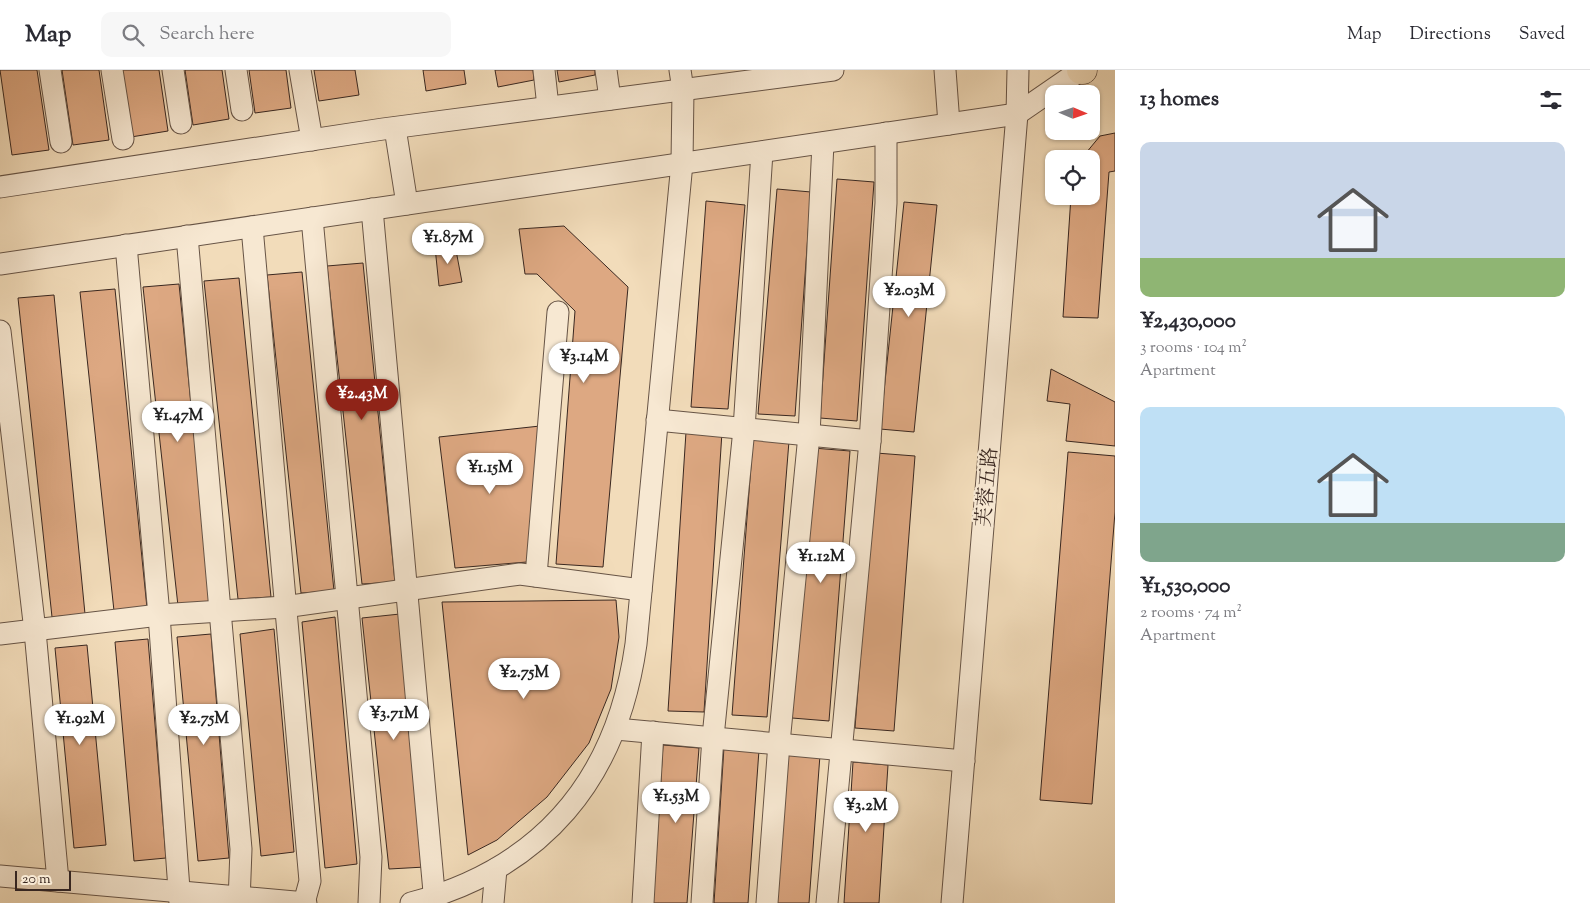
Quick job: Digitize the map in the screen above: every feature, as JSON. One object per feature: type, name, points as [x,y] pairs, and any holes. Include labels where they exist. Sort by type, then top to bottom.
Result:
[{"type":"street","points":[[50,70],[61,142]]},
{"type":"street","points":[[112,70],[123,140]]},
{"type":"street","points":[[173,70],[181,123]]},
{"type":"street","points":[[236,70],[242,110]]},
{"type":"street","points":[[300,70],[312,140]]},
{"type":"street","points":[[544,70],[548,107]]},
{"type":"street","points":[[606,70],[610,99]]},
{"type":"street","points":[[0,187],[395,128],[610,99],[682,80],[834,70]]},
{"type":"street","points":[[945,70],[949,124]]},
{"type":"street","name":"芙蓉五路","points":[[952,903],[1017,114],[1018,70]]},
{"type":"street","points":[[0,264],[1017,114],[1081,70]]},
{"type":"street","points":[[411,903],[436,900],[496,869],[528,848],[561,816],[592,777],[616,728],[631,678],[641,590],[682,163],[682,80]]},
{"type":"street","points":[[395,128],[407,204]]},
{"type":"street","points":[[827,903],[870,440],[886,203],[886,134]]},
{"type":"street","points":[[767,903],[780,743],[810,435],[824,143]]},
{"type":"street","points":[[702,903],[713,737],[744,429],[762,152]]},
{"type":"street","points":[[372,209],[436,900]]},
{"type":"street","points":[[312,218],[371,856],[369,903]]},
{"type":"street","points":[[0,876],[58,881],[180,897],[305,903],[310,881],[284,607],[252,226]]},
{"type":"street","points":[[187,236],[241,849],[239,900]]},
{"type":"street","points":[[126,245],[160,615],[180,897]]},
{"type":"street","points":[[536,576],[558,312]]},
{"type":"street","points":[[0,331],[35,631],[58,881]]},
{"type":"street","points":[[657,420],[870,440]]},
{"type":"street","points":[[0,634],[160,615],[284,607],[408,588],[520,574],[641,590]]},
{"type":"street","points":[[616,728],[840,748],[964,762]]},
{"type":"street","points":[[643,903],[653,732]]},
{"type":"street","points":[[493,903],[496,869]]},
{"type":"building","points":[[0,70],[37,70],[49,150],[12,155]]},
{"type":"building","points":[[62,70],[99,70],[109,140],[73,145]]},
{"type":"building","points":[[122,70],[159,70],[168,131],[131,137]]},
{"type":"building","points":[[185,70],[222,70],[229,119],[193,125]]},
{"type":"building","points":[[249,70],[286,70],[291,108],[255,113]]},
{"type":"building","points":[[314,70],[355,70],[359,95],[319,101]]},
{"type":"building","points":[[423,70],[464,70],[466,84],[426,91]]},
{"type":"building","points":[[495,70],[533,70],[534,80],[498,87]]},
{"type":"building","points":[[557,70],[595,70],[595,75],[559,82]]},
{"type":"building","points":[[1115,133],[1115,171],[1109,172],[1098,318],[1063,317],[1070,205],[1100,205],[1100,150],[1088,150],[1097,140],[1100,140],[1100,136]]},
{"type":"building","points":[[837,179],[874,182],[857,421],[820,418]]},
{"type":"building","points":[[777,189],[811,192],[795,416],[758,414]]},
{"type":"building","points":[[706,201],[745,205],[728,409],[691,407]]},
{"type":"building","points":[[904,202],[937,205],[914,432],[880,429]]},
{"type":"building","points":[[564,226],[628,287],[603,567],[556,564],[575,311],[537,274],[525,274],[519,229]]},
{"type":"building","points":[[455,245],[462,282],[439,286],[435,247]]},
{"type":"building","points":[[363,263],[395,582],[362,584],[327,266]]},
{"type":"building","points":[[302,272],[334,591],[301,593],[267,275]]},
{"type":"building","points":[[239,278],[271,597],[238,599],[204,281]]},
{"type":"building","points":[[179,284],[211,603],[178,606],[143,287]]},
{"type":"building","points":[[115,289],[147,608],[114,611],[80,292]]},
{"type":"building","points":[[54,295],[85,614],[52,617],[18,298]]},
{"type":"building","points":[[1051,369],[1115,402],[1115,446],[1066,441],[1070,404],[1047,401]]},
{"type":"building","points":[[540,426],[527,562],[455,568],[439,437]]},
{"type":"building","points":[[686,432],[722,432],[704,712],[668,711]]},
{"type":"building","points":[[753,439],[789,441],[767,717],[732,715]]},
{"type":"building","points":[[813,448],[850,451],[829,721],[792,718]]},
{"type":"building","points":[[1068,452],[1115,456],[1115,512],[1092,804],[1040,800]]},
{"type":"building","points":[[876,453],[915,456],[894,731],[855,728]]},
{"type":"building","points":[[616,600],[619,637],[611,689],[589,743],[547,797],[497,840],[468,855],[442,602]]},
{"type":"building","points":[[400,614],[425,867],[389,869],[362,618]]},
{"type":"building","points":[[335,617],[357,864],[325,868],[302,622]]},
{"type":"building","points":[[274,629],[294,852],[261,856],[240,634]]},
{"type":"building","points":[[211,634],[229,858],[198,861],[177,637]]},
{"type":"building","points":[[148,639],[166,858],[134,861],[115,642]]},
{"type":"building","points":[[87,645],[106,845],[74,848],[55,648]]},
{"type":"building","points":[[663,745],[699,748],[687,903],[653,903]]},
{"type":"building","points":[[724,747],[759,750],[748,903],[714,903]]},
{"type":"building","points":[[785,753],[820,755],[809,903],[775,903]]},
{"type":"building","points":[[853,762],[888,765],[879,903],[844,903]]}]
